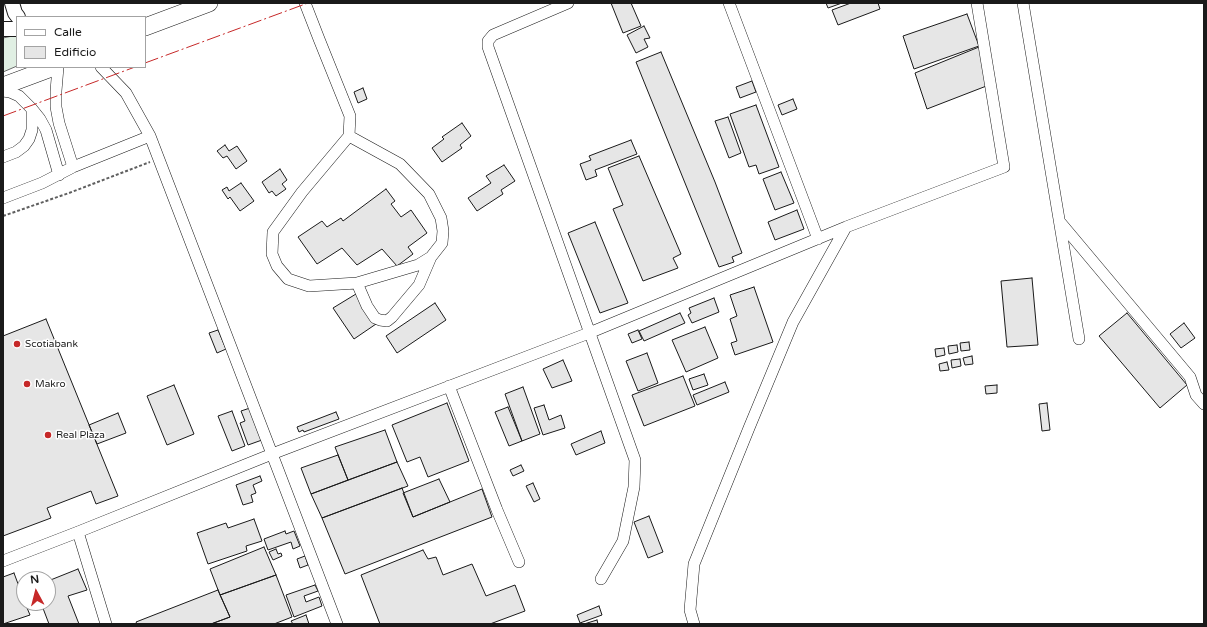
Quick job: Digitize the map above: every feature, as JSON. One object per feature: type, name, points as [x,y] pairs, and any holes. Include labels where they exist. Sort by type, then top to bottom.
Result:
[{"type":"highway","points":[[146,27],[200,5]]},
{"type":"highway","points":[[3,77],[47,68]]},
{"type":"highway","points":[[3,86],[34,70]]},
{"type":"main road","points":[[12,3],[17,16]]},
{"type":"main road","points":[[3,29],[16,29]]},
{"type":"street","points":[[305,3],[350,116],[350,136],[302,192],[273,232],[272,254],[277,266],[288,278],[310,286],[357,283],[418,265],[431,258]]},
{"type":"street","points":[[568,3],[493,35],[488,41],[488,48],[635,460],[634,487],[623,541],[601,579]]},
{"type":"street","points":[[729,3],[818,238]]},
{"type":"street","points":[[3,561],[272,454],[589,333],[818,238],[1004,167],[977,3]]},
{"type":"street","points":[[1023,3],[1079,339]]},
{"type":"street","points":[[58,68],[56,107],[59,123],[74,167]]},
{"type":"street","points":[[102,68],[126,93],[150,136],[336,624]]},
{"type":"street","points":[[3,91],[19,96],[40,119],[46,130],[59,175]]},
{"type":"street","points":[[3,157],[16,152],[24,146],[29,139],[32,130],[32,109]]},
{"type":"street","points":[[3,198],[42,183],[74,167],[150,136]]},
{"type":"street","points":[[350,136],[400,164],[429,194],[441,218],[443,231],[442,243],[431,258],[419,285],[387,321],[375,318],[357,283]]},
{"type":"street","points":[[1059,222],[1190,377],[1196,395],[1204,404]]},
{"type":"street","points":[[694,624],[690,610],[694,564],[748,428],[793,322],[846,227]]},
{"type":"street","points":[[449,386],[497,510],[519,562]]},
{"type":"street","points":[[78,532],[106,624]]},
{"type":"path","points":[[3,216],[70,193],[158,159]]},
{"type":"green space","points":[[16,35],[16,66],[3,72],[3,38]]},
{"type":"building","points":[[611,3],[631,3],[641,26],[623,33]]},
{"type":"building","points":[[826,3],[842,3],[828,8]]},
{"type":"building","points":[[851,3],[878,3],[880,9],[838,25],[832,10]]},
{"type":"building","points":[[967,14],[979,46],[914,69],[903,36]]},
{"type":"building","points":[[644,26],[650,38],[644,39],[648,47],[636,53],[627,35]]},
{"type":"building","points":[[979,47],[989,85],[927,109],[915,73]]},
{"type":"building","points":[[661,52],[715,182],[742,253],[732,257],[734,262],[719,267],[636,62]]},
{"type":"building","points":[[752,81],[756,92],[740,98],[736,87]]},
{"type":"building","points":[[363,88],[367,99],[358,103],[354,92]]},
{"type":"building","points":[[793,99],[797,109],[782,115],[778,105]]},
{"type":"building","points":[[756,105],[779,167],[759,174],[756,165],[749,167],[730,114]]},
{"type":"building","points":[[728,117],[741,153],[729,158],[715,121]]},
{"type":"building","points":[[462,123],[471,136],[460,145],[462,148],[442,162],[432,148],[444,139],[442,137]]},
{"type":"building","points":[[631,140],[637,154],[595,170],[597,176],[586,180],[580,164],[591,160],[589,156]]},
{"type":"building","points":[[225,145],[229,151],[237,146],[247,161],[236,169],[227,156],[223,158],[217,151]]},
{"type":"building","points":[[639,156],[681,254],[673,258],[678,268],[643,281],[613,209],[623,205],[608,168]]},
{"type":"building","points":[[504,165],[515,181],[501,190],[503,194],[477,211],[468,198],[491,183],[486,176]]},
{"type":"building","points":[[280,169],[287,180],[282,184],[286,189],[276,196],[272,191],[269,193],[262,182]]},
{"type":"building","points":[[781,172],[794,203],[775,210],[763,179]]},
{"type":"building","points":[[241,183],[254,201],[240,211],[230,197],[228,199],[222,190],[227,187],[229,191]]},
{"type":"building","points":[[386,189],[395,201],[391,204],[401,217],[411,210],[427,233],[408,247],[413,254],[397,266],[382,249],[357,265],[342,248],[317,264],[298,237],[322,221],[327,227],[341,218],[343,221]]},
{"type":"building","points":[[797,210],[804,229],[775,240],[768,222]]},
{"type":"building","points":[[595,222],[628,303],[600,313],[568,233]]},
{"type":"building","points":[[1032,278],[1038,345],[1007,347],[1001,281]]},
{"type":"building","points":[[754,287],[773,342],[735,355],[731,343],[737,341],[730,319],[737,316],[730,295]]},
{"type":"building","points":[[356,294],[376,324],[354,339],[333,308]]},
{"type":"building","points":[[714,298],[719,312],[692,323],[688,315],[691,313],[689,308]]},
{"type":"building","points":[[435,303],[446,320],[397,353],[386,336]]},
{"type":"building","points":[[680,313],[685,323],[644,341],[639,331]]},
{"type":"building","points":[[1127,313],[1187,385],[1160,408],[1099,336]]},
{"type":"building","name":"Real Plaza","points":[[46,319],[118,496],[96,504],[91,491],[47,508],[51,518],[3,536],[3,336]]},
{"type":"building","points":[[1184,323],[1195,338],[1181,348],[1170,334]]},
{"type":"building","points":[[705,327],[718,358],[686,372],[672,340]]},
{"type":"building","points":[[218,330],[226,349],[217,353],[209,333]]},
{"type":"building","points":[[638,330],[642,339],[632,343],[628,334]]},
{"type":"building","points":[[969,342],[970,350],[961,351],[960,343]]},
{"type":"building","points":[[957,345],[958,352],[949,354],[948,346]]},
{"type":"building","points":[[944,348],[945,355],[936,357],[935,349]]},
{"type":"building","points":[[647,353],[658,383],[638,391],[626,361]]},
{"type":"building","points":[[972,356],[973,364],[965,365],[963,358]]},
{"type":"building","points":[[960,359],[961,366],[952,368],[951,360]]},
{"type":"building","points":[[563,360],[572,381],[552,388],[543,369]]},
{"type":"building","points":[[947,362],[949,370],[940,371],[939,364]]},
{"type":"building","points":[[704,374],[708,385],[693,390],[689,379]]},
{"type":"building","points":[[683,376],[695,406],[644,426],[632,395]]},
{"type":"building","points":[[725,382],[729,392],[697,405],[693,395]]},
{"type":"building","points":[[174,385],[194,434],[167,445],[147,396]]},
{"type":"building","points":[[997,385],[997,393],[986,394],[985,386]]},
{"type":"building","points":[[523,387],[540,434],[522,441],[505,394]]},
{"type":"building","points":[[447,403],[469,461],[428,477],[420,457],[407,462],[392,425]]},
{"type":"building","points":[[1047,403],[1050,430],[1042,431],[1039,404]]},
{"type":"building","points":[[544,405],[549,420],[561,415],[565,428],[543,435],[534,408]]},
{"type":"building","points":[[508,407],[522,441],[509,446],[495,412]]},
{"type":"building","points":[[250,408],[262,440],[248,445],[240,423],[245,421],[241,411]]},
{"type":"building","points":[[232,411],[245,446],[232,451],[218,416]]},
{"type":"building","points":[[336,412],[339,419],[304,432],[303,430],[299,432],[297,427]]},
{"type":"building","points":[[118,413],[126,433],[97,444],[89,425]]},
{"type":"building","points":[[385,430],[397,462],[348,480],[335,447]]},
{"type":"building","points":[[601,431],[605,443],[576,455],[571,444]]},
{"type":"building","points":[[338,455],[348,480],[311,494],[301,468]]},
{"type":"building","points":[[397,462],[408,486],[322,518],[311,494]]},
{"type":"building","points":[[521,465],[524,471],[513,476],[510,470]]},
{"type":"building","points":[[260,476],[262,481],[253,485],[256,493],[251,495],[253,502],[243,505],[236,485]]},
{"type":"building","points":[[439,479],[450,502],[413,517],[403,493]]},
{"type":"building","points":[[533,483],[540,499],[534,502],[526,486]]},
{"type":"building","points":[[402,488],[413,517],[482,489],[492,517],[345,574],[322,518]]},
{"type":"building","points":[[649,516],[663,552],[648,558],[634,522]]},
{"type":"building","points":[[254,519],[262,541],[246,546],[247,551],[208,564],[197,533],[226,523],[228,528]]},
{"type":"building","points":[[285,531],[286,534],[294,531],[300,546],[293,549],[291,542],[268,550],[264,539]]},
{"type":"building","points":[[264,547],[276,575],[220,595],[210,569]]},
{"type":"building","points":[[276,549],[278,554],[281,553],[282,556],[273,560],[269,552]]},
{"type":"building","points":[[423,550],[428,559],[436,557],[443,575],[472,564],[486,596],[515,585],[525,611],[490,624],[380,624],[361,575]]},
{"type":"building","points":[[305,556],[308,565],[300,568],[297,559]]},
{"type":"building","points":[[78,569],[87,590],[68,596],[79,624],[49,624],[44,611],[56,611],[56,578]]},
{"type":"building","points":[[14,573],[16,578],[16,611],[28,611],[30,615],[3,624],[3,577]]},
{"type":"building","points":[[276,575],[292,617],[274,624],[211,624],[230,617],[220,595]]},
{"type":"building","points":[[315,585],[318,591],[304,596],[306,602],[319,597],[322,606],[294,617],[286,595]]},
{"type":"building","points":[[218,590],[230,617],[211,624],[137,624],[136,622]]},
{"type":"building","points":[[599,606],[602,615],[580,623],[577,615]]},
{"type":"building","points":[[306,615],[309,624],[293,624],[291,621]]},
{"type":"building","points":[[597,620],[598,624],[584,624]]},
{"type":"power","points":[[146,63],[308,3]]},
{"type":"power","points":[[3,116],[132,68]]},
{"type":"place","name":"Scotiabank","points":[[17,344]]},
{"type":"place","name":"Makro","points":[[27,384]]},
{"type":"place","name":"Real Plaza","points":[[48,435]]}]
